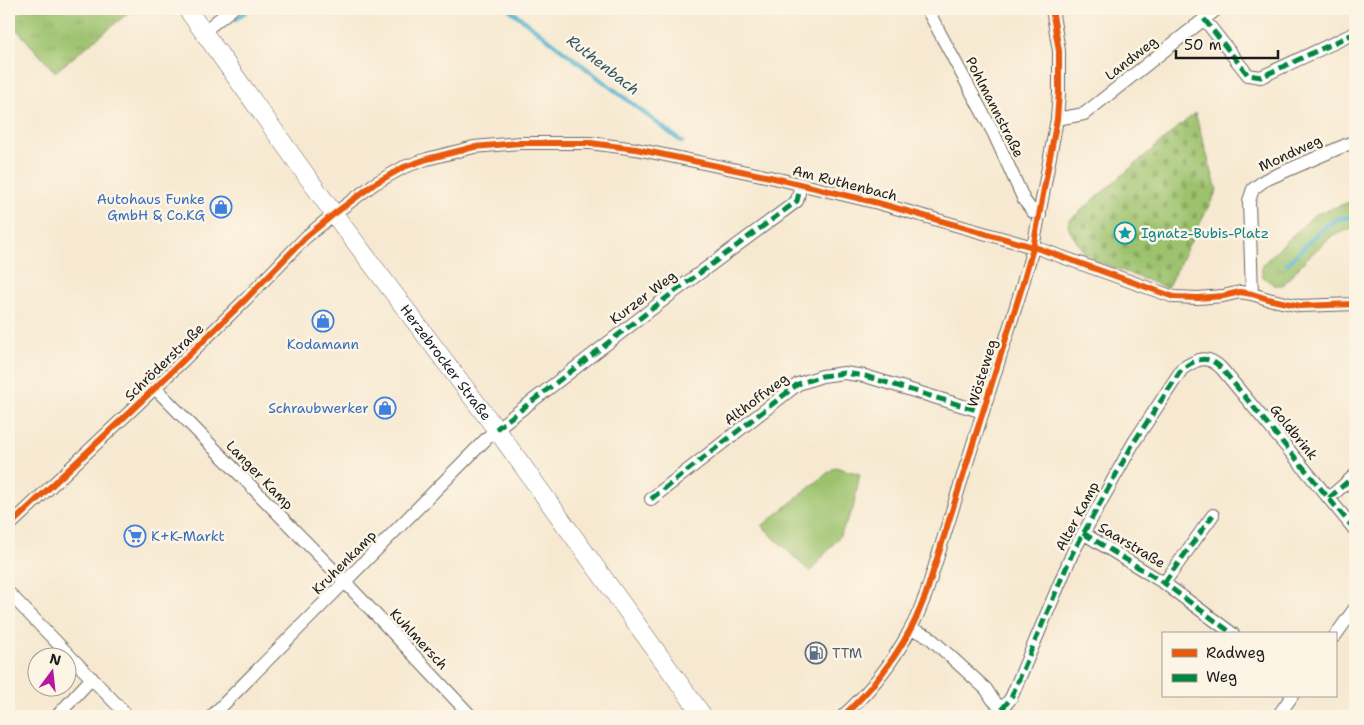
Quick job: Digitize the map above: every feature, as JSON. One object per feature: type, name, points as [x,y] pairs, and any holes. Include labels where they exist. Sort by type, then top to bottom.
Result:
[{"type":"main road","name":"Herzebrocker Straße","points":[[187,9],[334,214],[496,429],[703,716]]},
{"type":"street","points":[[203,32],[232,9]]},
{"type":"street","name":"Pohlmannstraße","points":[[927,9],[994,134],[1024,200],[1033,212],[1040,215]]},
{"type":"street","name":"Wösteweg","points":[[843,716],[870,689],[884,671],[911,629],[926,594],[1033,248],[1057,119],[1059,51],[1052,9]]},
{"type":"street","name":"Landweg","points":[[1057,119],[1084,114],[1217,9]]},
{"type":"street","points":[[1204,19],[1248,74],[1261,77],[1355,33]]},
{"type":"street","name":"Mondweg","points":[[1252,294],[1249,201],[1254,189],[1265,180],[1355,141]]},
{"type":"street","name":"Am Ruthenbach","points":[[334,214],[374,184],[404,167],[427,159],[474,147],[520,143],[590,143],[636,149],[770,177],[878,203],[1033,248],[1174,297],[1198,298],[1223,296],[1240,292],[1300,306],[1355,304]]},
{"type":"street","name":"Kurzer Weg","points":[[496,429],[797,200],[801,184]]},
{"type":"street","name":"Schröderstraße","points":[[9,526],[155,388],[306,237],[334,214]]},
{"type":"street","name":"Goldbrink","points":[[1206,358],[1215,362],[1222,369],[1355,530]]},
{"type":"street","name":"Alter Kamp","points":[[1006,712],[1072,554],[1134,442],[1182,369],[1193,361],[1206,358]]},
{"type":"street","name":"Althoffweg","points":[[651,499],[798,384],[822,376],[844,373],[866,376],[983,412]]},
{"type":"street","name":"Langer Kamp","points":[[155,388],[345,582]]},
{"type":"street","name":"Kruhenkamp","points":[[212,716],[496,429]]},
{"type":"street","points":[[1329,498],[1355,475]]},
{"type":"street","name":"Saarstraße","points":[[1164,583],[1213,515]]},
{"type":"street","name":"Saarstraße","points":[[1083,533],[1164,583],[1230,632]]},
{"type":"street","name":"Kuhlmersch","points":[[345,582],[471,716]]},
{"type":"street","points":[[9,593],[128,716]]},
{"type":"street","points":[[1336,635],[1355,608]]},
{"type":"street","points":[[911,629],[928,636],[986,689],[993,700],[1006,712]]},
{"type":"street","points":[[56,716],[92,678]]},
{"type":"street","points":[[1278,716],[1291,698]]},
{"type":"green space","points":[[24,9],[133,9],[55,72],[9,21]]},
{"type":"green space","points":[[1195,113],[1217,190],[1167,288],[1092,259],[1082,250],[1070,231],[1068,224],[1070,220]]},
{"type":"green space","points":[[1355,200],[1355,228],[1333,235],[1306,259],[1283,285],[1274,285],[1262,276],[1262,265],[1314,215]]},
{"type":"green space","points":[[835,467],[860,474],[853,509],[839,537],[810,572],[762,526]]},
{"type":"waterway","points":[[236,19],[249,9]]},
{"type":"waterway","name":"Ruthenbach","points":[[509,9],[682,142]]},
{"type":"waterway","name":"Ruthenbach","points":[[1287,264],[1324,227],[1340,218],[1355,217]]},
{"type":"marked path","points":[[1204,19],[1248,75],[1261,77],[1355,33]]},
{"type":"marked path","points":[[496,429],[670,295],[797,201],[801,184]]},
{"type":"marked path","points":[[1002,709],[1011,698],[1072,554],[1134,442],[1182,369],[1193,362],[1203,359],[1212,361],[1222,369],[1355,530]]},
{"type":"marked path","points":[[651,499],[798,384],[822,376],[844,373],[865,376],[983,412]]},
{"type":"marked path","points":[[1329,498],[1355,475]]},
{"type":"marked path","points":[[1164,583],[1213,515]]},
{"type":"marked path","points":[[1083,533],[1164,583],[1230,632]]},
{"type":"cycle path","points":[[843,716],[872,686],[888,665],[919,612],[1021,290],[1033,248],[1057,119],[1059,51],[1052,9]]},
{"type":"cycle path","points":[[9,526],[155,388],[306,237],[334,214],[374,184],[404,167],[474,147],[520,143],[590,143],[636,149],[770,177],[878,203],[1040,249],[1174,297],[1198,298],[1223,296],[1240,292],[1300,306],[1355,304]]},
{"type":"place","name":"Autohaus Funke GmbH & Co.KG","points":[[221,207]]},
{"type":"place","name":"Ignatz-Bubis-Platz","points":[[1125,233]]},
{"type":"place","name":"Kodamann","points":[[323,321]]},
{"type":"place","name":"Schraubwerker","points":[[385,408]]},
{"type":"place","name":"K+K-Markt","points":[[135,536]]},
{"type":"place","name":"TTM","points":[[816,653]]}]
